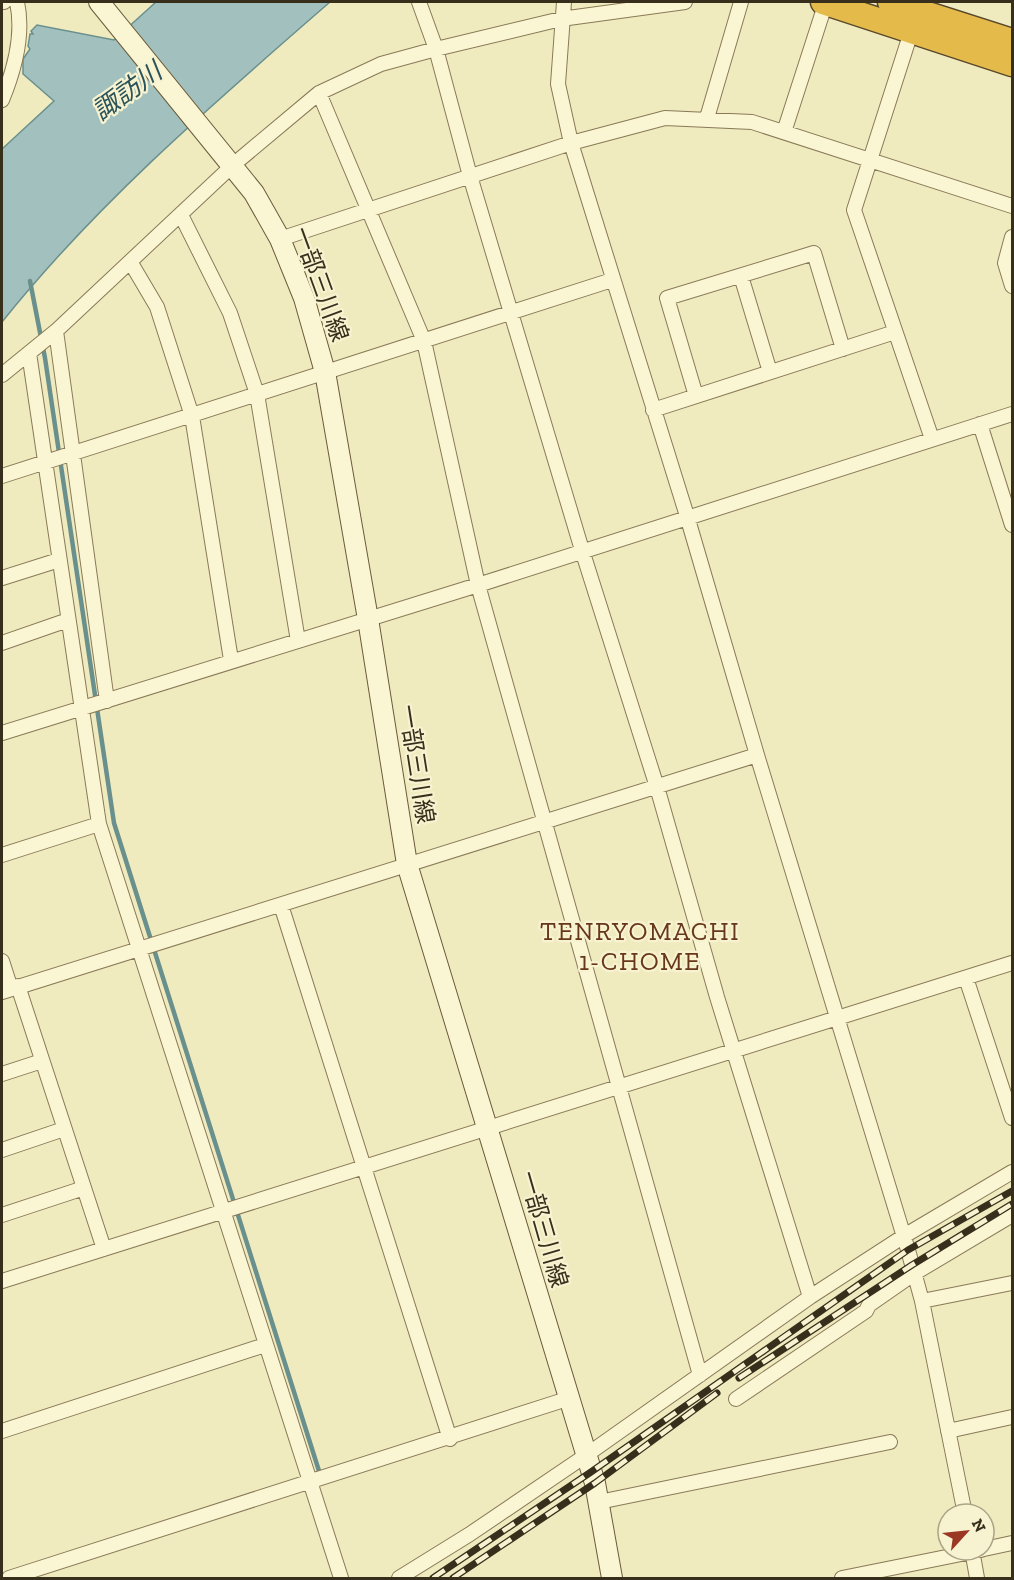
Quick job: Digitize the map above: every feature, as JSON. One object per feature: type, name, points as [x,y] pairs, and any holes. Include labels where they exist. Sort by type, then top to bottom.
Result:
[{"type":"highway","points":[[824,2],[917,14],[1012,41]]},
{"type":"highway","points":[[890,2],[1012,64]]},
{"type":"main road","name":"一部三川線","points":[[99,2],[121,32],[254,193],[280,239],[304,298],[325,372],[368,619],[407,864],[599,1502],[612,1578]]},
{"type":"street","points":[[2,100],[14,73],[19,14],[17,2]]},
{"type":"street","points":[[419,2],[436,49],[510,313],[657,787],[733,1051],[810,1297]]},
{"type":"street","points":[[564,2],[558,84],[571,143],[687,516],[757,755],[915,1274],[963,1502]]},
{"type":"street","points":[[2,375],[56,331],[131,263],[233,165],[319,93],[381,64],[436,49],[561,19],[686,2]]},
{"type":"street","points":[[707,118],[741,2]]},
{"type":"street","points":[[784,132],[824,2]]},
{"type":"street","points":[[917,14],[872,160],[854,210],[932,439]]},
{"type":"street","points":[[319,93],[424,341],[478,585],[700,1376]]},
{"type":"street","points":[[280,239],[368,208],[571,143],[665,118],[707,118],[752,122],[1012,206]]},
{"type":"street","points":[[181,215],[230,313],[257,394],[298,640]]},
{"type":"street","points":[[1012,237],[1005,263],[1012,286]]},
{"type":"street","points":[[696,396],[667,298],[814,253],[843,348]]},
{"type":"street","points":[[131,263],[157,307],[192,416],[231,660]]},
{"type":"street","points":[[741,276],[770,372]]},
{"type":"street","points":[[2,476],[612,280]]},
{"type":"street","points":[[56,331],[106,701]]},
{"type":"street","points":[[653,410],[895,332]]},
{"type":"street","points":[[29,353],[99,824],[341,1578]]},
{"type":"street","points":[[2,733],[478,585],[687,516],[1012,414]]},
{"type":"street","points":[[980,424],[1012,525]]},
{"type":"street","points":[[2,578],[59,560]]},
{"type":"street","points":[[2,643],[68,620]]},
{"type":"street","points":[[10,989],[138,947],[281,905],[757,755]]},
{"type":"street","points":[[2,855],[99,824]]},
{"type":"street","points":[[281,905],[450,1439]]},
{"type":"street","points":[[2,961],[10,989],[42,1061],[104,1249]]},
{"type":"street","points":[[2,1281],[488,1130],[1012,963]]},
{"type":"street","points":[[966,978],[1012,1118]]},
{"type":"street","points":[[2,1074],[42,1061]]},
{"type":"street","points":[[2,1150],[64,1129]]},
{"type":"street","points":[[399,1578],[461,1540],[585,1456],[810,1297],[904,1236],[1012,1172]]},
{"type":"street","points":[[2,1215],[84,1188]]},
{"type":"street","points":[[736,1399],[866,1311],[869,1305],[915,1274],[1012,1215]]},
{"type":"street","points":[[922,1301],[1012,1283]]},
{"type":"street","points":[[2,1431],[265,1345]]},
{"type":"street","points":[[9,1578],[450,1439],[567,1399]]},
{"type":"street","points":[[948,1431],[1012,1417]]},
{"type":"street","points":[[599,1502],[890,1442]]},
{"type":"street","points":[[996,1546],[1012,1543]]},
{"type":"street","points":[[842,1578],[936,1559]]},
{"type":"street","points":[[977,1562],[977,1578]]},
{"type":"water","name":"諏訪川","points":[[156,2],[330,2],[244,77],[118,194],[39,278],[2,322],[2,149],[54,101],[23,74],[23,59],[30,49],[28,46],[30,34],[33,34],[31,31],[37,25],[114,40]]},
{"type":"waterway","points":[[30,281],[45,358],[114,823],[319,1471]]},
{"type":"railway","points":[[433,1578],[591,1472],[908,1250],[1012,1191]]},
{"type":"railway","points":[[739,1378],[912,1265],[1012,1204]]},
{"type":"railway","points":[[453,1578],[595,1483],[717,1393]]},
{"type":"district","name":"TENRYOMACHI 1-CHOME","points":[[640,946]]}]
